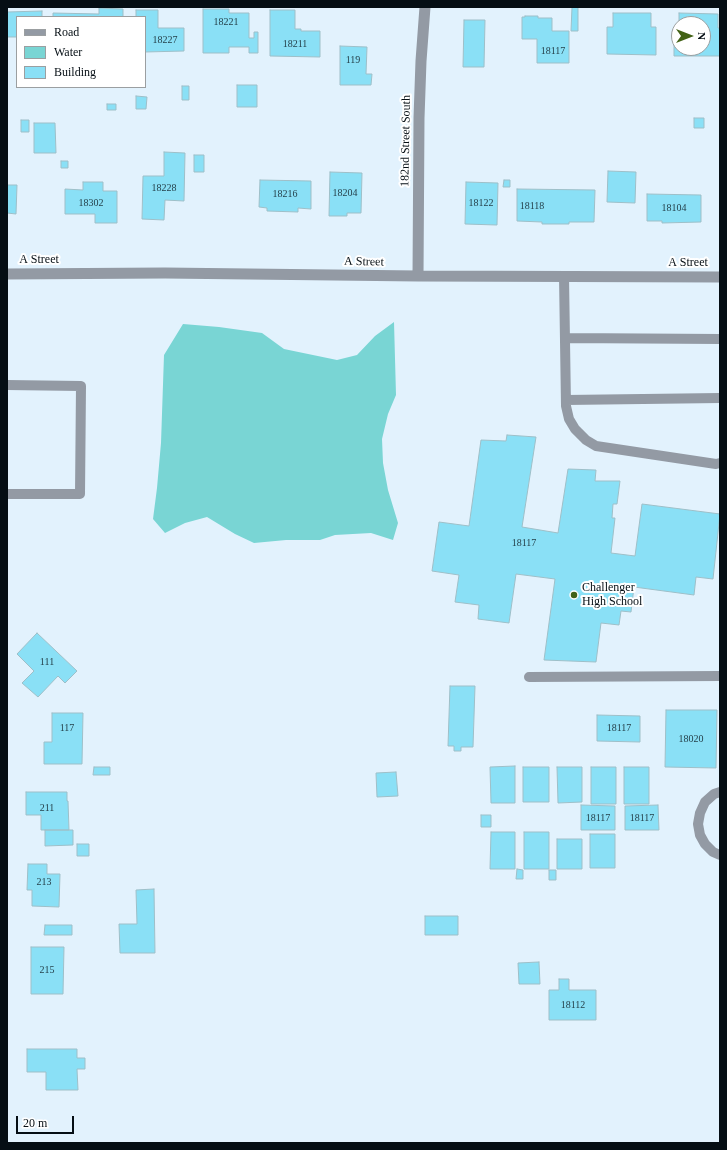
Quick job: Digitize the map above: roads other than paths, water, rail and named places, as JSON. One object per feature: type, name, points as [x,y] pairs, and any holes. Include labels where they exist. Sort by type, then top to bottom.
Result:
[{"type":"street","name":"182nd Street South","points":[[418,276],[419,118],[425,7]]},
{"type":"street","name":"A Street","points":[[7,274],[166,273],[418,276],[720,276]]},
{"type":"lane","points":[[564,276],[566,400],[568,419],[575,429],[586,440],[596,446],[716,464],[720,463]]},
{"type":"lane","points":[[565,338],[720,339]]},
{"type":"lane","points":[[7,385],[81,386],[80,494],[7,494]]},
{"type":"lane","points":[[566,400],[720,398]]},
{"type":"lane","points":[[529,677],[720,676]]},
{"type":"lane","points":[[720,792],[714,794],[705,802],[700,813],[698,824],[700,835],[705,844],[713,852],[720,855]]},
{"type":"water","points":[[394,322],[396,395],[388,414],[382,439],[383,463],[388,490],[398,523],[393,540],[371,533],[335,535],[320,540],[286,540],[254,543],[235,534],[207,517],[185,523],[165,533],[153,519],[161,443],[164,355],[183,324],[262,333],[284,349],[337,360],[357,355],[375,336]]},
{"type":"place","name":"Challenger High School","points":[[574,595]]}]
